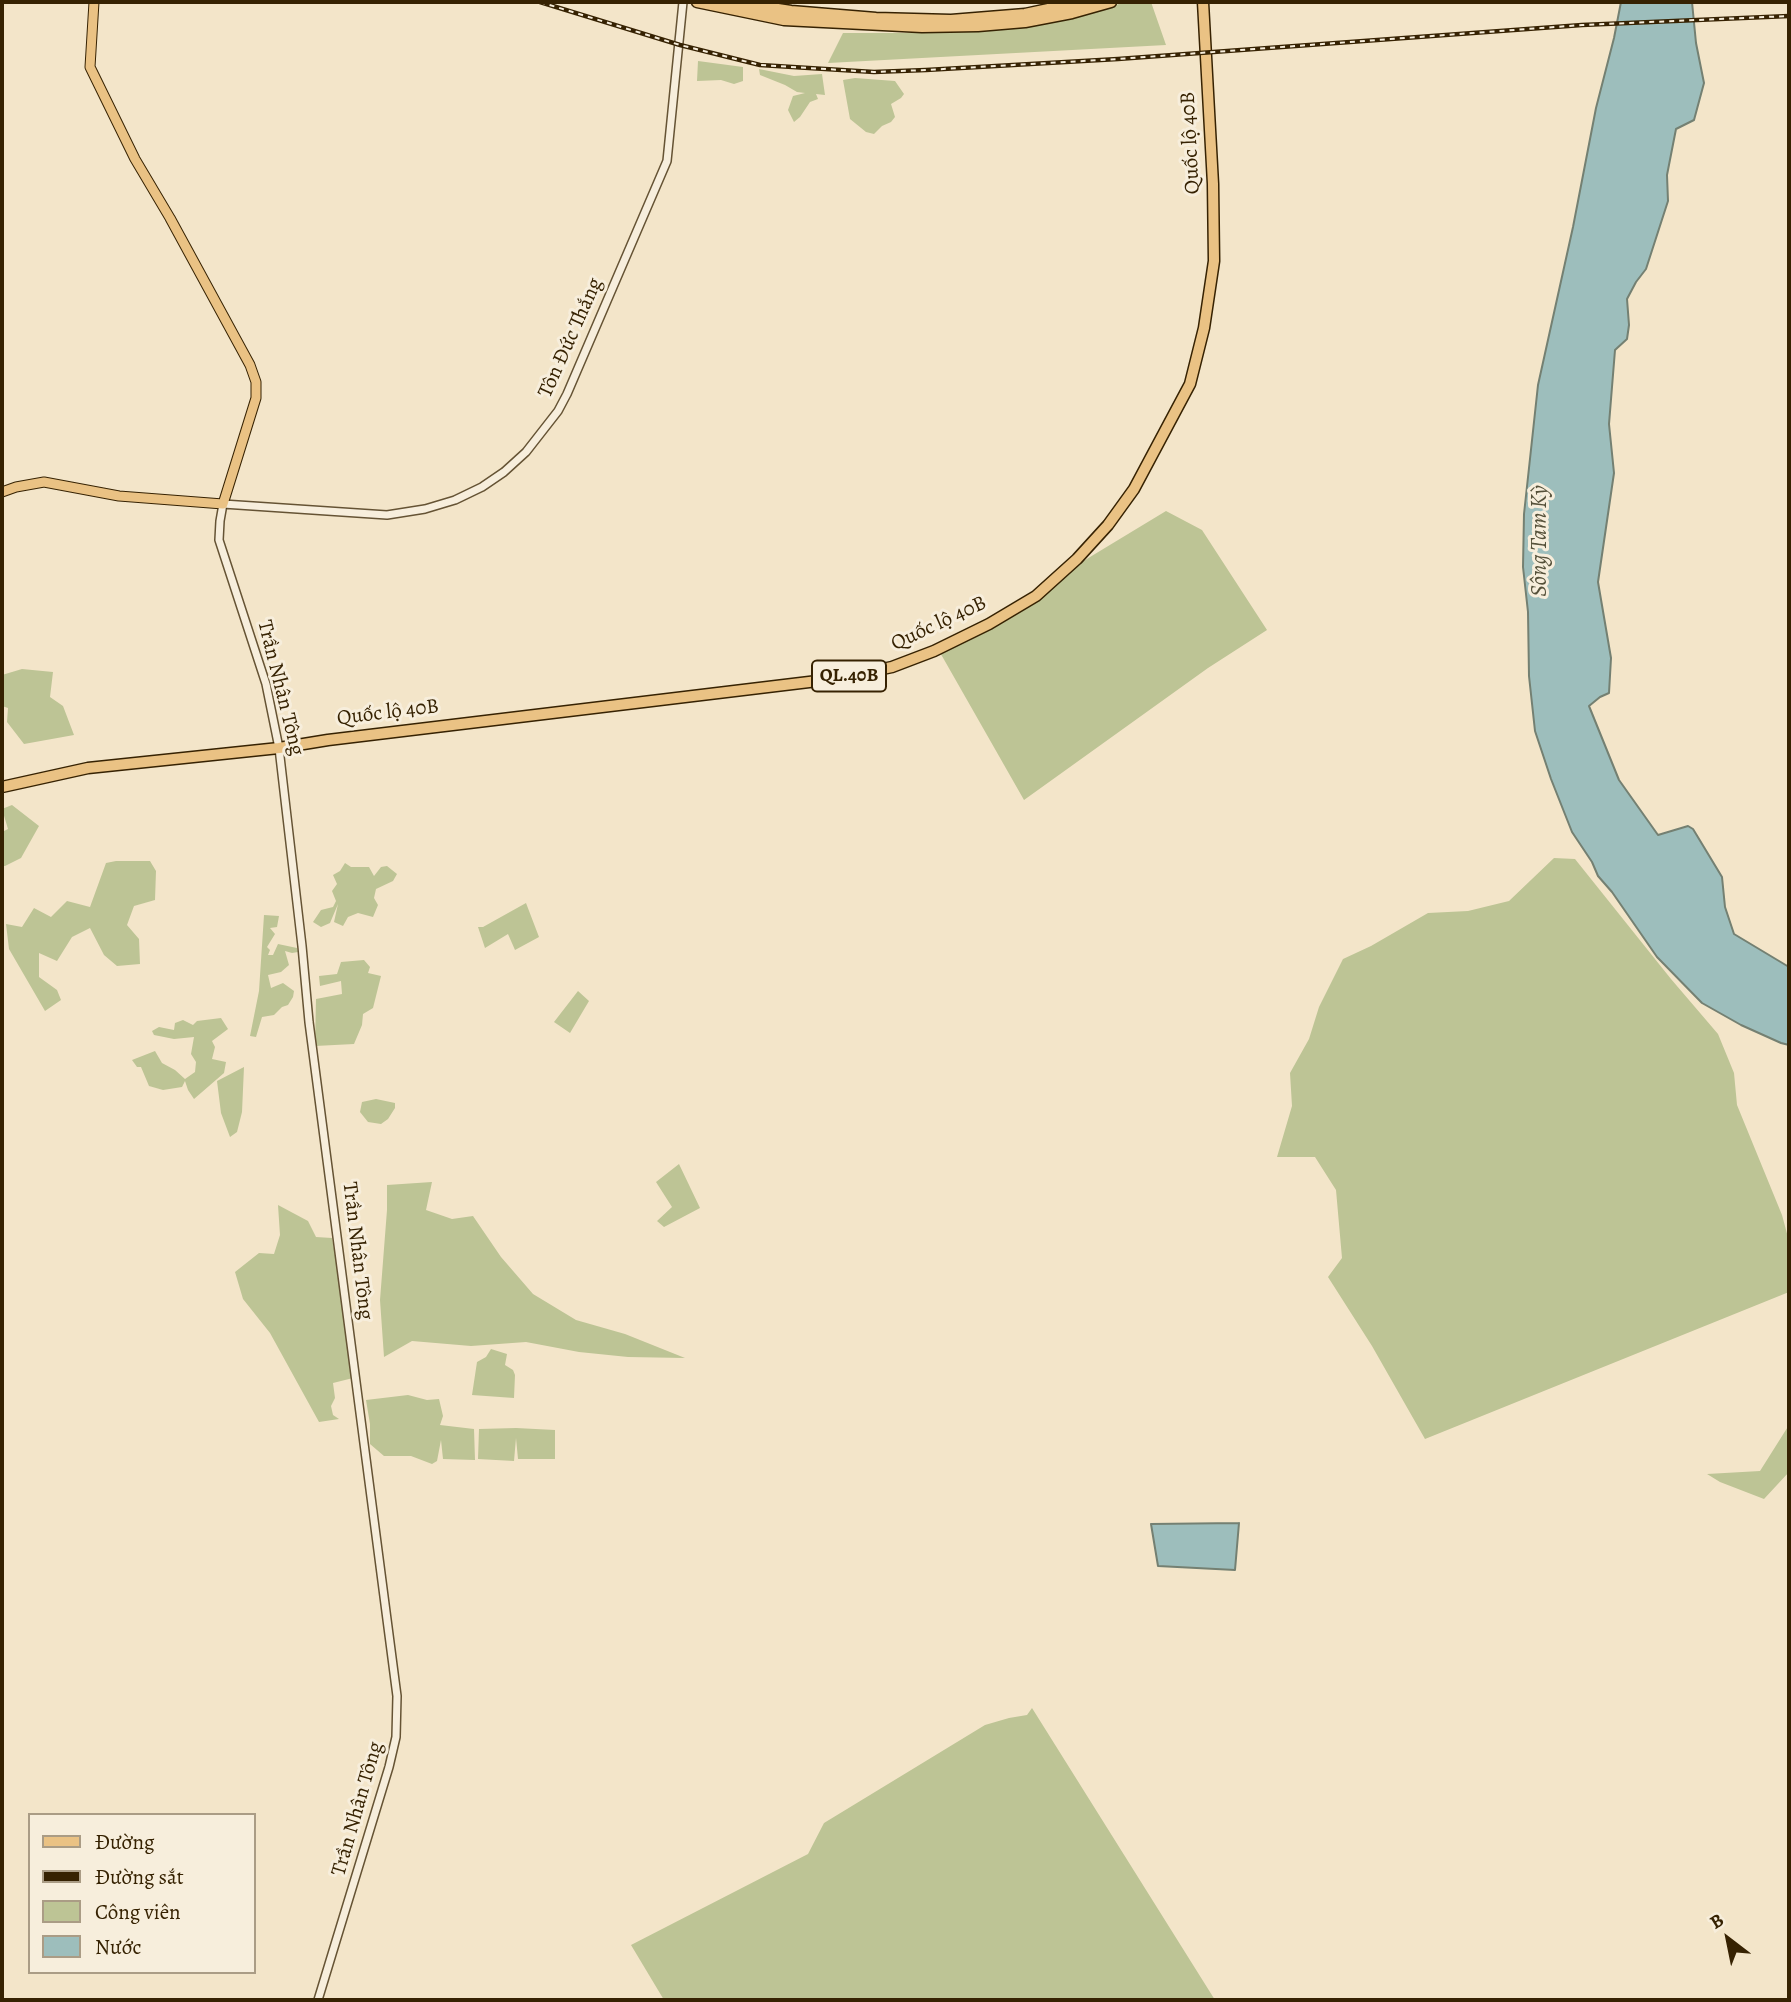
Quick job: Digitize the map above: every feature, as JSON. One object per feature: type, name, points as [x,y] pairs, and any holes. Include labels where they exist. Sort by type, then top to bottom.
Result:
[{"type":"highway","points":[[697,2],[784,20],[922,27],[1025,22],[1111,2]]},
{"type":"highway","points":[[732,2],[791,11],[876,18],[951,20],[1025,14],[1081,2]]},
{"type":"highway","name":"Quốc lộ 40B","points":[[2,787],[89,768],[279,748],[834,679],[892,667],[989,624],[1036,596],[1077,559],[1108,525],[1134,488],[1190,384],[1204,328],[1214,261],[1213,184],[1203,2]]},
{"type":"main road","points":[[2,492],[44,482],[119,496],[223,504],[256,398],[256,382],[250,365],[135,159],[90,67],[94,2]]},
{"type":"street","name":"Tôn Đức Thắng","points":[[223,504],[387,515],[425,509],[455,500],[482,487],[526,452],[558,411],[567,394],[667,161],[683,2]]},
{"type":"street","name":"Trần Nhân Tông","points":[[223,504],[219,540],[266,684],[279,748],[310,1031],[397,1696],[396,1737],[390,1767],[318,2000]]},
{"type":"green space","points":[[1125,2],[1151,2],[1166,45],[828,63],[843,33],[999,29],[1082,16]]},
{"type":"green space","points":[[698,61],[743,67],[743,81],[734,84],[721,80],[697,81]]},
{"type":"green space","points":[[759,69],[794,76],[822,74],[825,95],[816,94],[818,99],[810,102],[794,122],[788,110],[793,96],[805,93],[760,75]]},
{"type":"green space","points":[[855,78],[895,81],[904,94],[891,104],[895,117],[874,134],[866,132],[850,119],[843,80]]},
{"type":"green space","points":[[1166,511],[1202,530],[1267,630],[1208,668],[1024,800],[938,649]]},
{"type":"green space","points":[[22,669],[53,672],[50,697],[63,706],[74,735],[24,744],[7,722],[8,708],[2,706],[2,675]]},
{"type":"green space","points":[[12,805],[39,826],[21,858],[2,866],[2,832],[8,829],[2,809]]},
{"type":"green space","points":[[1554,858],[1575,859],[1718,1034],[1734,1073],[1737,1105],[1782,1215],[1789,1241],[1789,1292],[1425,1439],[1372,1346],[1328,1277],[1342,1258],[1336,1190],[1315,1157],[1277,1157],[1292,1106],[1290,1073],[1309,1039],[1319,1007],[1343,959],[1428,913],[1468,911],[1509,901]]},
{"type":"green space","points":[[150,861],[156,871],[155,900],[134,906],[127,925],[139,939],[140,964],[117,966],[104,955],[90,928],[72,937],[57,961],[39,953],[39,977],[57,990],[61,1000],[45,1011],[9,949],[6,924],[22,927],[34,908],[51,917],[67,901],[90,907],[106,863]]},
{"type":"green space","points":[[345,863],[351,867],[369,867],[374,876],[381,867],[387,866],[397,874],[393,881],[376,889],[374,898],[378,905],[373,917],[358,913],[348,917],[343,926],[334,922],[338,904],[330,923],[321,927],[313,922],[321,910],[333,907],[336,901],[332,891],[337,884],[333,875],[340,871]]},
{"type":"green space","points":[[526,903],[539,937],[515,950],[508,934],[485,948],[478,927],[483,927]]},
{"type":"green space","points":[[264,915],[279,916],[277,927],[270,928],[275,934],[267,947],[270,950],[268,955],[273,955],[278,944],[297,948],[298,952],[285,951],[289,965],[281,972],[268,975],[271,988],[283,983],[294,991],[293,997],[288,1005],[274,1015],[262,1017],[256,1037],[250,1036],[259,991]]},
{"type":"green space","points":[[364,960],[370,967],[368,973],[381,976],[373,1008],[363,1014],[362,1025],[354,1044],[315,1046],[316,999],[342,994],[341,981],[320,986],[319,976],[337,974],[341,962]]},
{"type":"green space","points":[[578,991],[589,1001],[570,1033],[554,1022]]},
{"type":"green space","points":[[221,1018],[228,1029],[212,1041],[215,1047],[212,1059],[226,1062],[224,1073],[194,1099],[185,1081],[182,1087],[163,1090],[149,1086],[141,1067],[137,1067],[132,1060],[155,1051],[162,1063],[185,1079],[195,1072],[196,1062],[191,1054],[194,1037],[174,1039],[154,1035],[152,1031],[159,1027],[174,1030],[175,1023],[183,1020],[193,1025],[197,1021]]},
{"type":"green space","points":[[244,1067],[242,1112],[237,1132],[230,1137],[221,1113],[217,1081]]},
{"type":"green space","points":[[376,1099],[395,1103],[388,1119],[381,1124],[368,1122],[360,1112],[362,1102]]},
{"type":"green space","points":[[679,1164],[700,1208],[664,1227],[657,1221],[672,1207],[656,1182]]},
{"type":"green space","points":[[432,1182],[426,1210],[452,1219],[473,1216],[501,1257],[533,1294],[576,1320],[625,1334],[685,1358],[628,1357],[579,1352],[526,1342],[471,1346],[412,1341],[384,1357],[380,1300],[387,1185]]},
{"type":"green space","points":[[278,1205],[308,1221],[316,1237],[332,1238],[353,1378],[333,1383],[335,1398],[331,1406],[333,1415],[339,1419],[319,1422],[270,1333],[243,1299],[235,1272],[259,1253],[274,1254],[280,1235]]},
{"type":"green space","points":[[491,1349],[507,1354],[505,1365],[513,1370],[515,1375],[514,1398],[472,1395],[477,1362],[486,1357]]},
{"type":"green space","points":[[408,1395],[427,1400],[439,1399],[443,1416],[440,1425],[474,1429],[475,1460],[443,1459],[441,1440],[437,1461],[432,1464],[411,1456],[384,1456],[370,1444],[366,1400]]},
{"type":"green space","points":[[1789,1425],[1789,1472],[1764,1499],[1720,1482],[1707,1474],[1760,1471]]},
{"type":"green space","points":[[479,1429],[555,1430],[555,1459],[518,1459],[516,1438],[514,1461],[478,1459]]},
{"type":"green space","points":[[1032,1708],[1215,2000],[664,2000],[631,1945],[808,1854],[824,1823],[985,1725],[1027,1715]]},
{"type":"water","name":"Sông Tam Kỳ","points":[[1621,2],[1692,2],[1704,83],[1694,120],[1676,129],[1667,175],[1668,201],[1646,269],[1627,299],[1627,339],[1615,350],[1609,424],[1614,473],[1598,582],[1611,658],[1609,693],[1589,706],[1619,780],[1658,835],[1688,826],[1693,829],[1722,877],[1725,907],[1734,934],[1789,967],[1789,1045],[1741,1025],[1702,1003],[1657,957],[1598,876],[1572,832],[1535,731],[1523,567],[1524,514],[1538,385]]},
{"type":"water","points":[[1239,1523],[1235,1570],[1158,1566],[1151,1524]]},
{"type":"railway","points":[[540,2],[680,45],[760,65],[874,72],[1118,59],[1582,25],[1789,16]]}]
